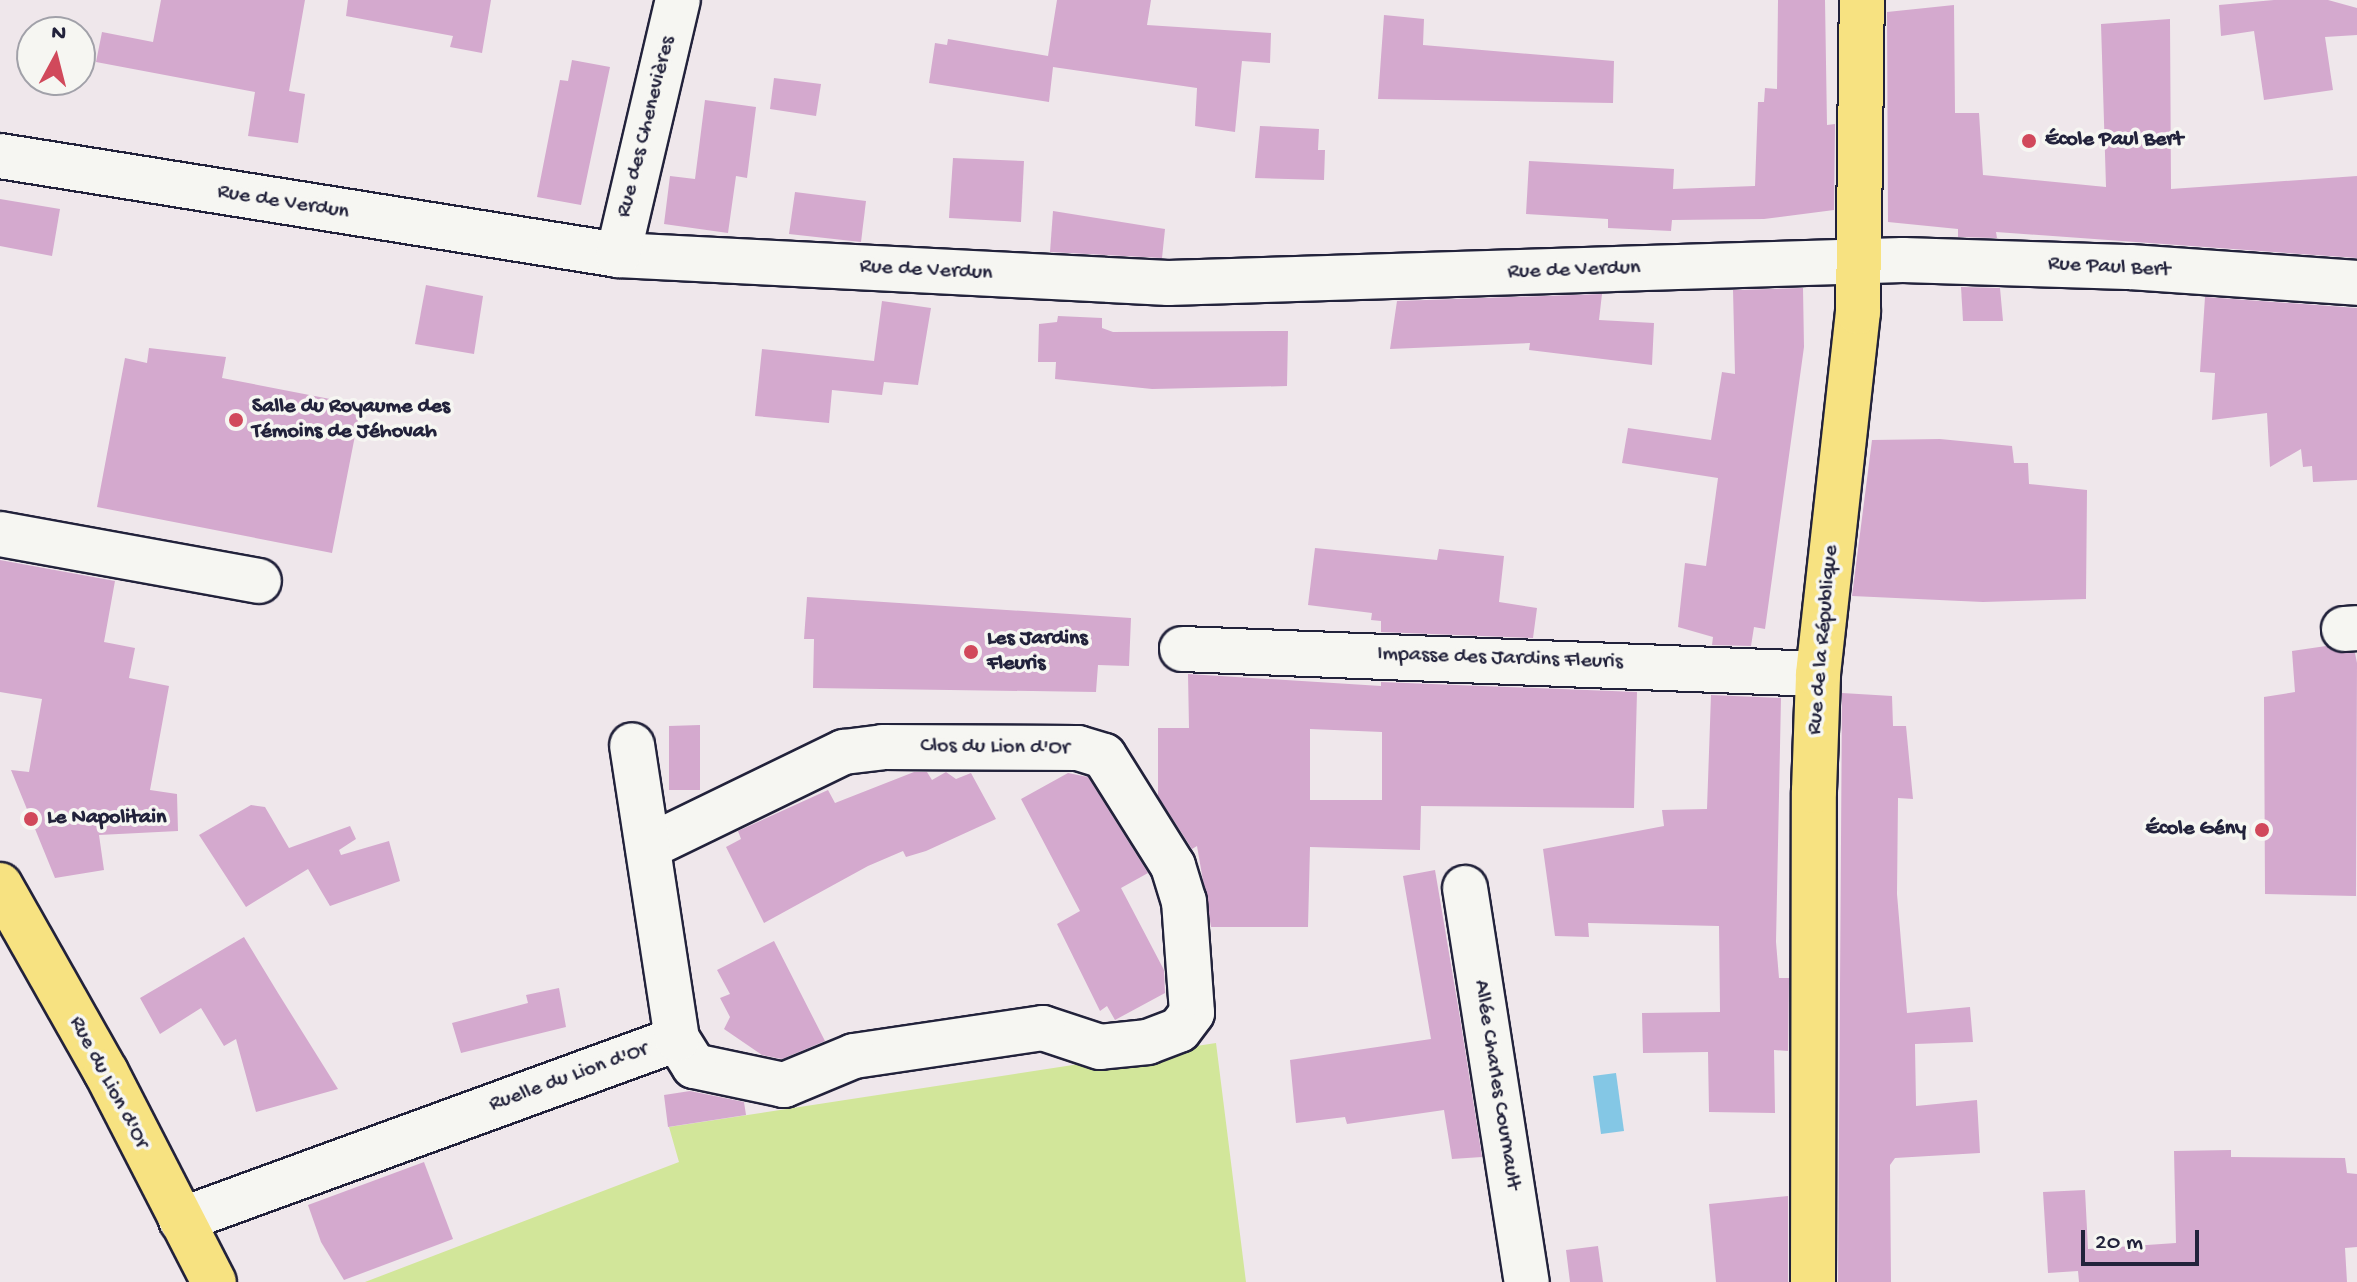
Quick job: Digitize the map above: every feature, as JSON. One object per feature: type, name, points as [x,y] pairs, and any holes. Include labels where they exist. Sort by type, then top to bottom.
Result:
[{"type":"main road","name":"Rue de la République","points":[[1813,1282],[1818,674],[1860,262],[1862,0]]},
{"type":"main road","name":"Rue du Lion d'Or","points":[[0,885],[214,1282]]},
{"type":"street","name":"Rue des Chenevières","points":[[618,255],[678,0]]},
{"type":"street","name":"Rue de Verdun","points":[[0,156],[618,255],[1168,283],[1860,262]]},
{"type":"street","name":"Rue Paul Bert","points":[[1860,262],[2130,267],[2357,283]]},
{"type":"street","points":[[0,534],[259,581]]},
{"type":"street","name":"Impasse des Jardins Fleuris","points":[[1182,649],[1818,674]]},
{"type":"street","name":"Ruelle du Lion d'Or","points":[[181,1220],[677,1039],[632,745]]},
{"type":"street","name":"Clos du Lion d'Or","points":[[648,847],[853,750],[1078,748],[1104,756],[1173,866],[1184,901],[1192,1013],[1179,1030],[1148,1042],[1100,1047],[1043,1028],[854,1056],[801,1079],[772,1085],[741,1072],[694,1066],[677,1039]]},
{"type":"street","name":"Allée Charles Cournault","points":[[1465,888],[1527,1282]]},
{"type":"green space","points":[[1216,1043],[1246,1282],[365,1282],[679,1162],[669,1127]]},
{"type":"water","points":[[1616,1073],[1624,1131],[1601,1134],[1593,1076]]},
{"type":"building","points":[[161,0],[305,0],[289,91],[305,94],[298,143],[248,136],[255,92],[96,62],[102,32],[153,42]]},
{"type":"building","points":[[348,0],[491,0],[482,53],[450,47],[453,36],[346,16]]},
{"type":"building","points":[[1057,0],[1151,0],[1147,25],[1271,33],[1270,63],[1242,61],[1235,132],[1195,126],[1197,88],[1053,67],[1049,102],[929,83],[935,43],[947,45],[948,39],[1048,56]]},
{"type":"building","points":[[1778,0],[1825,0],[1827,125],[1835,124],[1834,210],[1764,219],[1672,220],[1671,231],[1608,228],[1608,219],[1526,214],[1529,161],[1674,169],[1673,189],[1755,186],[1758,102],[1764,102],[1765,88],[1777,89]]},
{"type":"building","points":[[2274,0],[2328,0],[2357,8],[2357,35],[2325,37],[2333,90],[2264,100],[2254,31],[2221,36],[2219,5]]},
{"type":"building","points":[[1954,5],[1955,113],[1979,113],[1983,175],[2106,187],[2101,24],[2170,19],[2171,189],[2357,176],[2357,258],[1996,232],[1997,238],[1958,237],[1958,229],[1888,222],[1887,12]]},
{"type":"building","points":[[1384,15],[1424,19],[1423,45],[1614,61],[1613,103],[1378,99]]},
{"type":"building","points":[[572,60],[610,67],[581,205],[537,197],[560,80],[568,81]]},
{"type":"building","points":[[774,78],[821,84],[816,116],[770,109]]},
{"type":"building","points":[[705,100],[756,107],[747,178],[736,176],[728,233],[664,224],[670,176],[695,179]]},
{"type":"building","points":[[1260,126],[1319,129],[1318,150],[1325,150],[1324,180],[1255,178]]},
{"type":"building","points":[[953,158],[1024,161],[1021,222],[949,218]]},
{"type":"building","points":[[795,192],[866,201],[861,242],[789,234]]},
{"type":"building","points":[[0,199],[60,209],[52,256],[0,246]]},
{"type":"building","points":[[1053,211],[1165,229],[1162,258],[1050,252]]},
{"type":"building","points":[[426,285],[483,296],[474,354],[415,344]]},
{"type":"building","points":[[1961,287],[2000,288],[2003,321],[1963,321]]},
{"type":"building","points":[[1803,288],[1804,347],[1765,629],[1754,627],[1751,646],[1712,645],[1713,637],[1678,627],[1685,563],[1706,566],[1718,478],[1622,463],[1628,428],[1711,440],[1722,372],[1735,374],[1733,290]]},
{"type":"building","points":[[1602,294],[1599,320],[1654,323],[1652,365],[1529,350],[1530,343],[1390,349],[1397,301]]},
{"type":"building","points":[[2205,297],[2357,308],[2357,480],[2313,482],[2312,466],[2303,467],[2301,449],[2270,467],[2267,413],[2212,420],[2215,373],[2200,372]]},
{"type":"building","points":[[882,301],[931,308],[918,385],[884,382],[882,395],[832,390],[829,423],[755,416],[762,349],[874,361]]},
{"type":"building","points":[[1058,316],[1102,318],[1102,328],[1113,332],[1288,331],[1287,386],[1152,389],[1055,379],[1056,362],[1038,362],[1039,324],[1057,322]]},
{"type":"building","points":[[149,348],[226,357],[222,378],[361,405],[332,553],[97,507],[125,358],[147,363]]},
{"type":"building","points":[[1940,439],[2012,446],[2014,463],[2028,463],[2029,484],[2087,490],[2086,599],[1983,602],[1852,596],[1872,440]]},
{"type":"building","points":[[1315,548],[1437,560],[1439,549],[1504,556],[1499,602],[1537,608],[1533,638],[1381,632],[1381,621],[1371,620],[1372,613],[1308,605]]},
{"type":"building","points":[[0,560],[115,581],[104,642],[135,648],[129,678],[169,686],[150,790],[177,794],[178,831],[99,835],[104,870],[55,878],[11,770],[29,772],[42,699],[0,692]]},
{"type":"building","name":"Les Jardins Fleuris","points":[[807,597],[1131,618],[1129,666],[1098,665],[1096,692],[813,688],[814,639],[804,639]]},
{"type":"building","points":[[2326,646],[2355,653],[2357,663],[2356,896],[2265,894],[2264,697],[2295,692],[2292,651]]},
{"type":"building","points":[[1188,674],[1381,686],[1381,682],[1637,692],[1634,808],[1421,806],[1420,850],[1310,847],[1308,927],[1211,927],[1197,846],[1192,849],[1158,796],[1158,728],[1189,728]],"holes":[[[1310,729],[1382,732],[1382,800],[1310,800]]]},
{"type":"building","points":[[1842,693],[1892,696],[1893,726],[1906,726],[1913,799],[1898,798],[1897,894],[1907,1013],[1970,1007],[1973,1042],[1915,1044],[1916,1106],[1977,1100],[1980,1153],[1895,1158],[1890,1165],[1891,1282],[1838,1282]]},
{"type":"building","points":[[1711,695],[1781,698],[1776,942],[1779,978],[1789,978],[1788,1051],[1774,1050],[1775,1113],[1709,1112],[1708,1052],[1643,1053],[1642,1013],[1720,1012],[1719,926],[1588,923],[1589,937],[1555,936],[1543,849],[1664,826],[1662,810],[1707,809]]},
{"type":"building","points":[[700,725],[700,790],[669,790],[669,726]]},
{"type":"building","points":[[914,772],[927,772],[932,780],[946,772],[956,779],[971,773],[996,819],[926,851],[906,857],[903,851],[868,866],[764,923],[726,847],[741,839],[738,831],[828,790],[835,803]]},
{"type":"building","points":[[1068,773],[1088,777],[1148,873],[1121,888],[1164,970],[1165,993],[1115,1020],[1107,1006],[1100,1011],[1057,924],[1080,911],[1021,799]]},
{"type":"building","points":[[251,805],[265,807],[289,848],[350,826],[356,839],[339,850],[341,855],[389,841],[400,881],[330,906],[308,869],[246,907],[199,835]]},
{"type":"building","points":[[1435,870],[1482,1157],[1452,1159],[1444,1110],[1347,1124],[1345,1117],[1296,1123],[1290,1060],[1431,1039],[1403,876]]},
{"type":"building","points":[[244,937],[338,1089],[256,1112],[236,1039],[224,1046],[201,1008],[160,1034],[140,998]]},
{"type":"building","points":[[774,941],[825,1041],[782,1059],[762,1055],[724,1029],[730,1017],[720,998],[730,994],[717,970]]},
{"type":"building","points":[[559,988],[566,1027],[461,1053],[452,1023],[528,1003],[526,995]]},
{"type":"building","points":[[690,1091],[744,1102],[746,1115],[668,1127],[664,1095]]},
{"type":"building","points":[[2231,1150],[2231,1157],[2345,1158],[2347,1173],[2357,1174],[2357,1247],[2345,1248],[2347,1282],[2079,1282],[2078,1271],[2048,1273],[2043,1192],[2085,1190],[2088,1249],[2176,1243],[2174,1151]]},
{"type":"building","points":[[424,1162],[453,1239],[344,1280],[321,1242],[308,1205]]},
{"type":"building","points":[[1788,1196],[1788,1282],[1716,1282],[1709,1204]]},
{"type":"building","points":[[1598,1246],[1603,1282],[1570,1282],[1566,1250]]},
{"type":"place","name":"École Paul Bert","points":[[2029,141]]},
{"type":"place","name":"Salle du Royaume des Témoins de Jéhovah","points":[[236,420]]},
{"type":"place","name":"Les Jardins Fleuris","points":[[971,652]]},
{"type":"place","name":"Le Napolitain","points":[[31,819]]},
{"type":"place","name":"École Gény","points":[[2262,830]]}]
